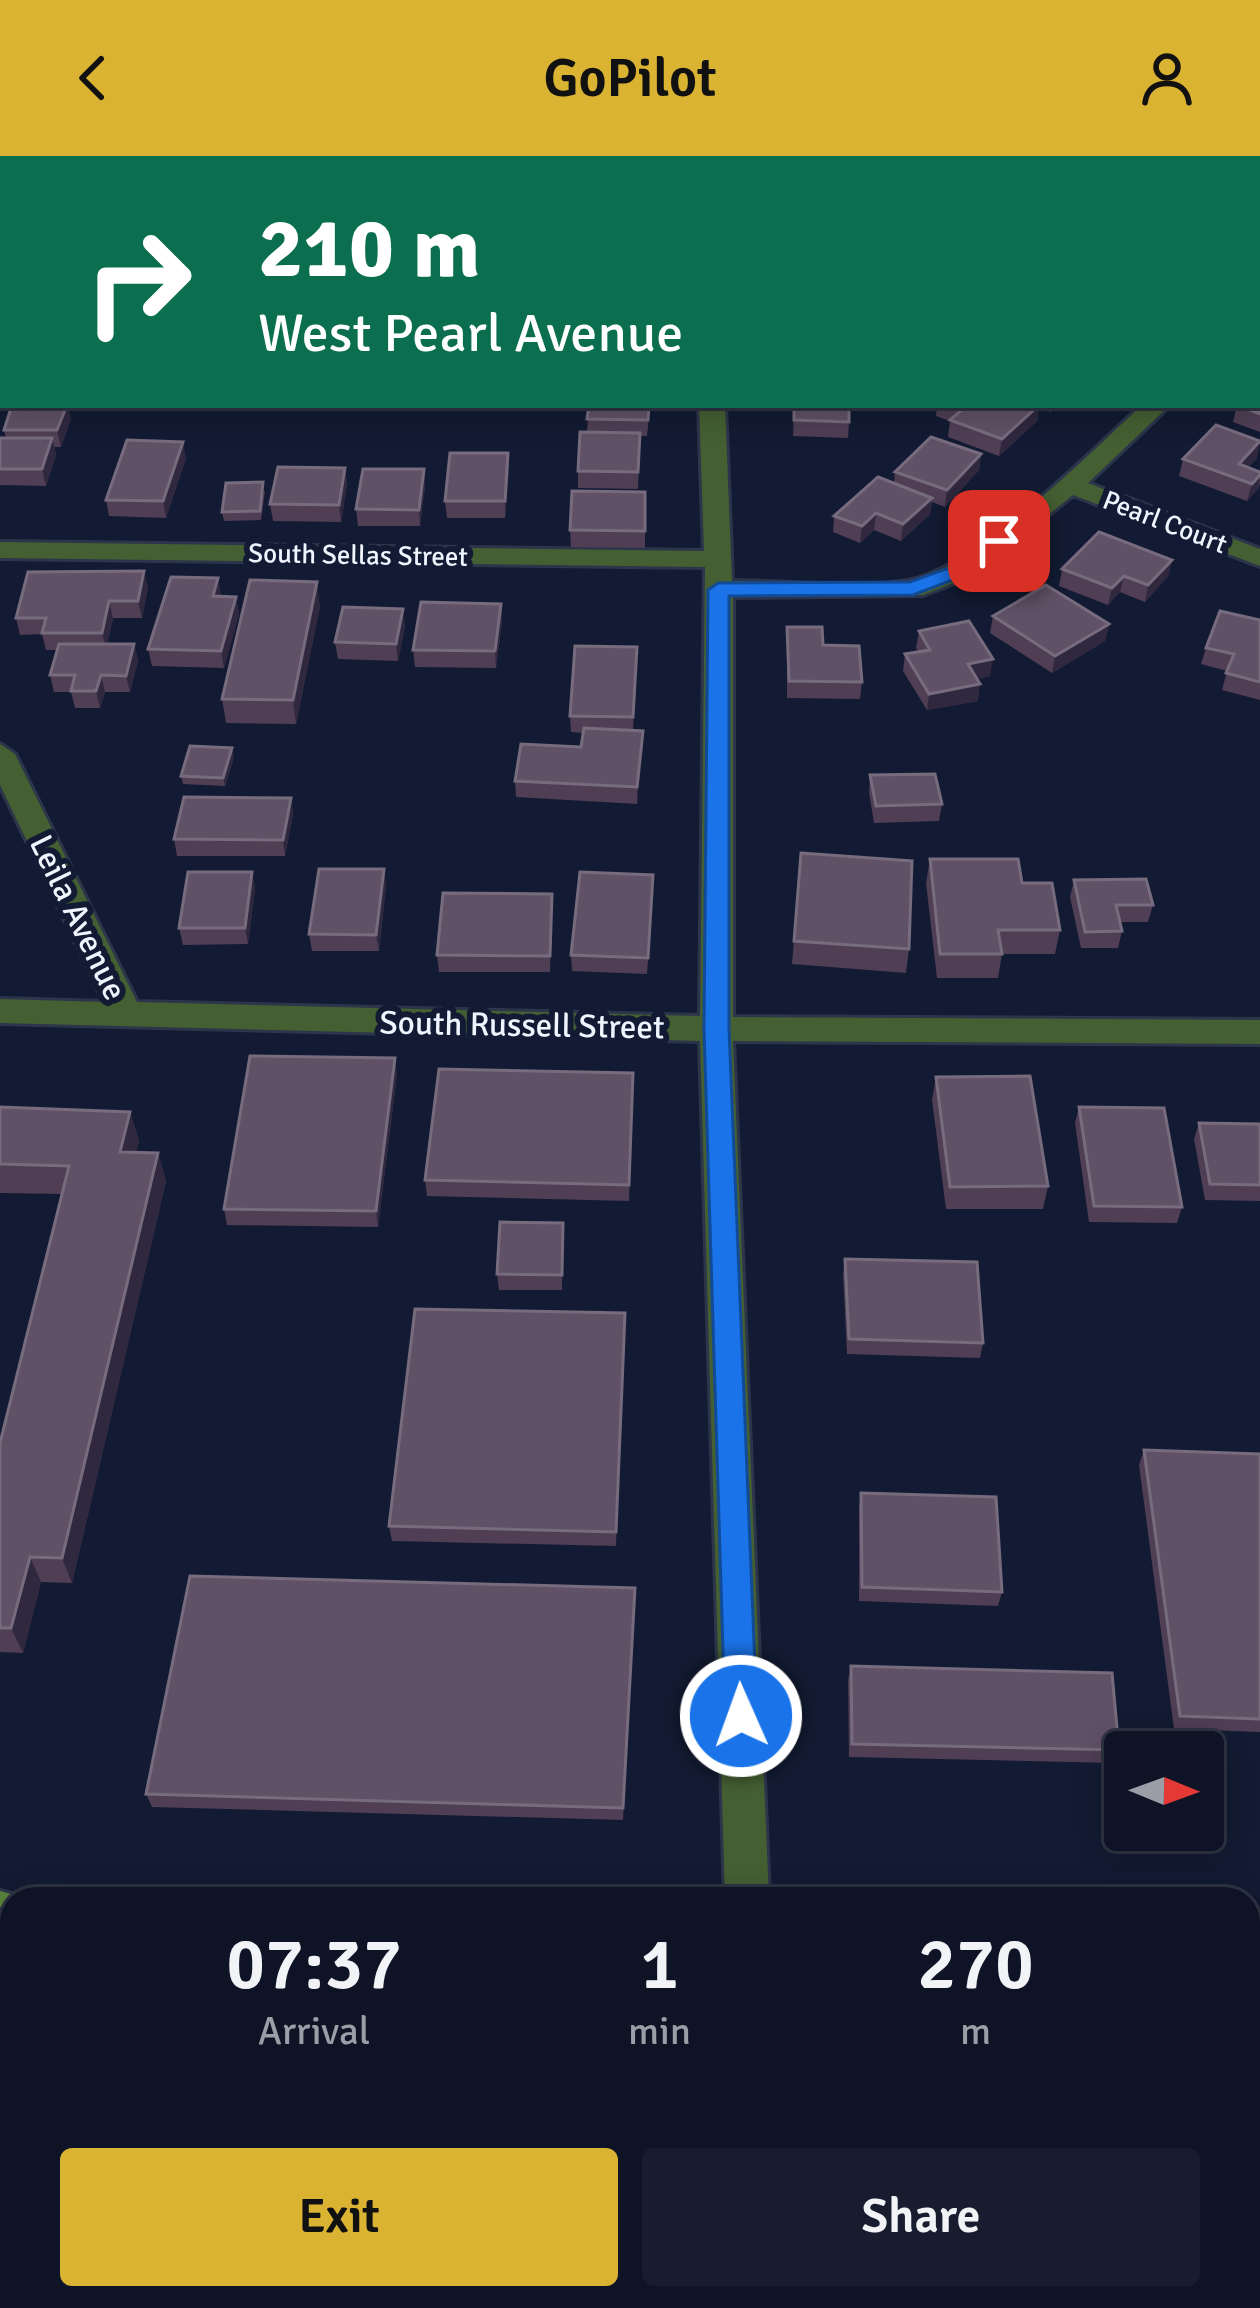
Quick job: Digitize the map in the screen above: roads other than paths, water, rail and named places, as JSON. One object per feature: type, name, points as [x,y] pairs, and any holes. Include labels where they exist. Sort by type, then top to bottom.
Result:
[{"type":"street","points":[[712,408],[718,574],[716,1029],[747,1887]]},
{"type":"street","name":"South Sellas Street","points":[[0,550],[718,574],[913,589],[964,569],[1070,485],[1154,408]]},
{"type":"street","name":"Pearl Court","points":[[1070,485],[1260,558]]},
{"type":"street","name":"Leila Avenue","points":[[0,754],[127,1015]]},
{"type":"street","name":"South Russell Street","points":[[0,1011],[716,1029],[1260,1032]]}]
